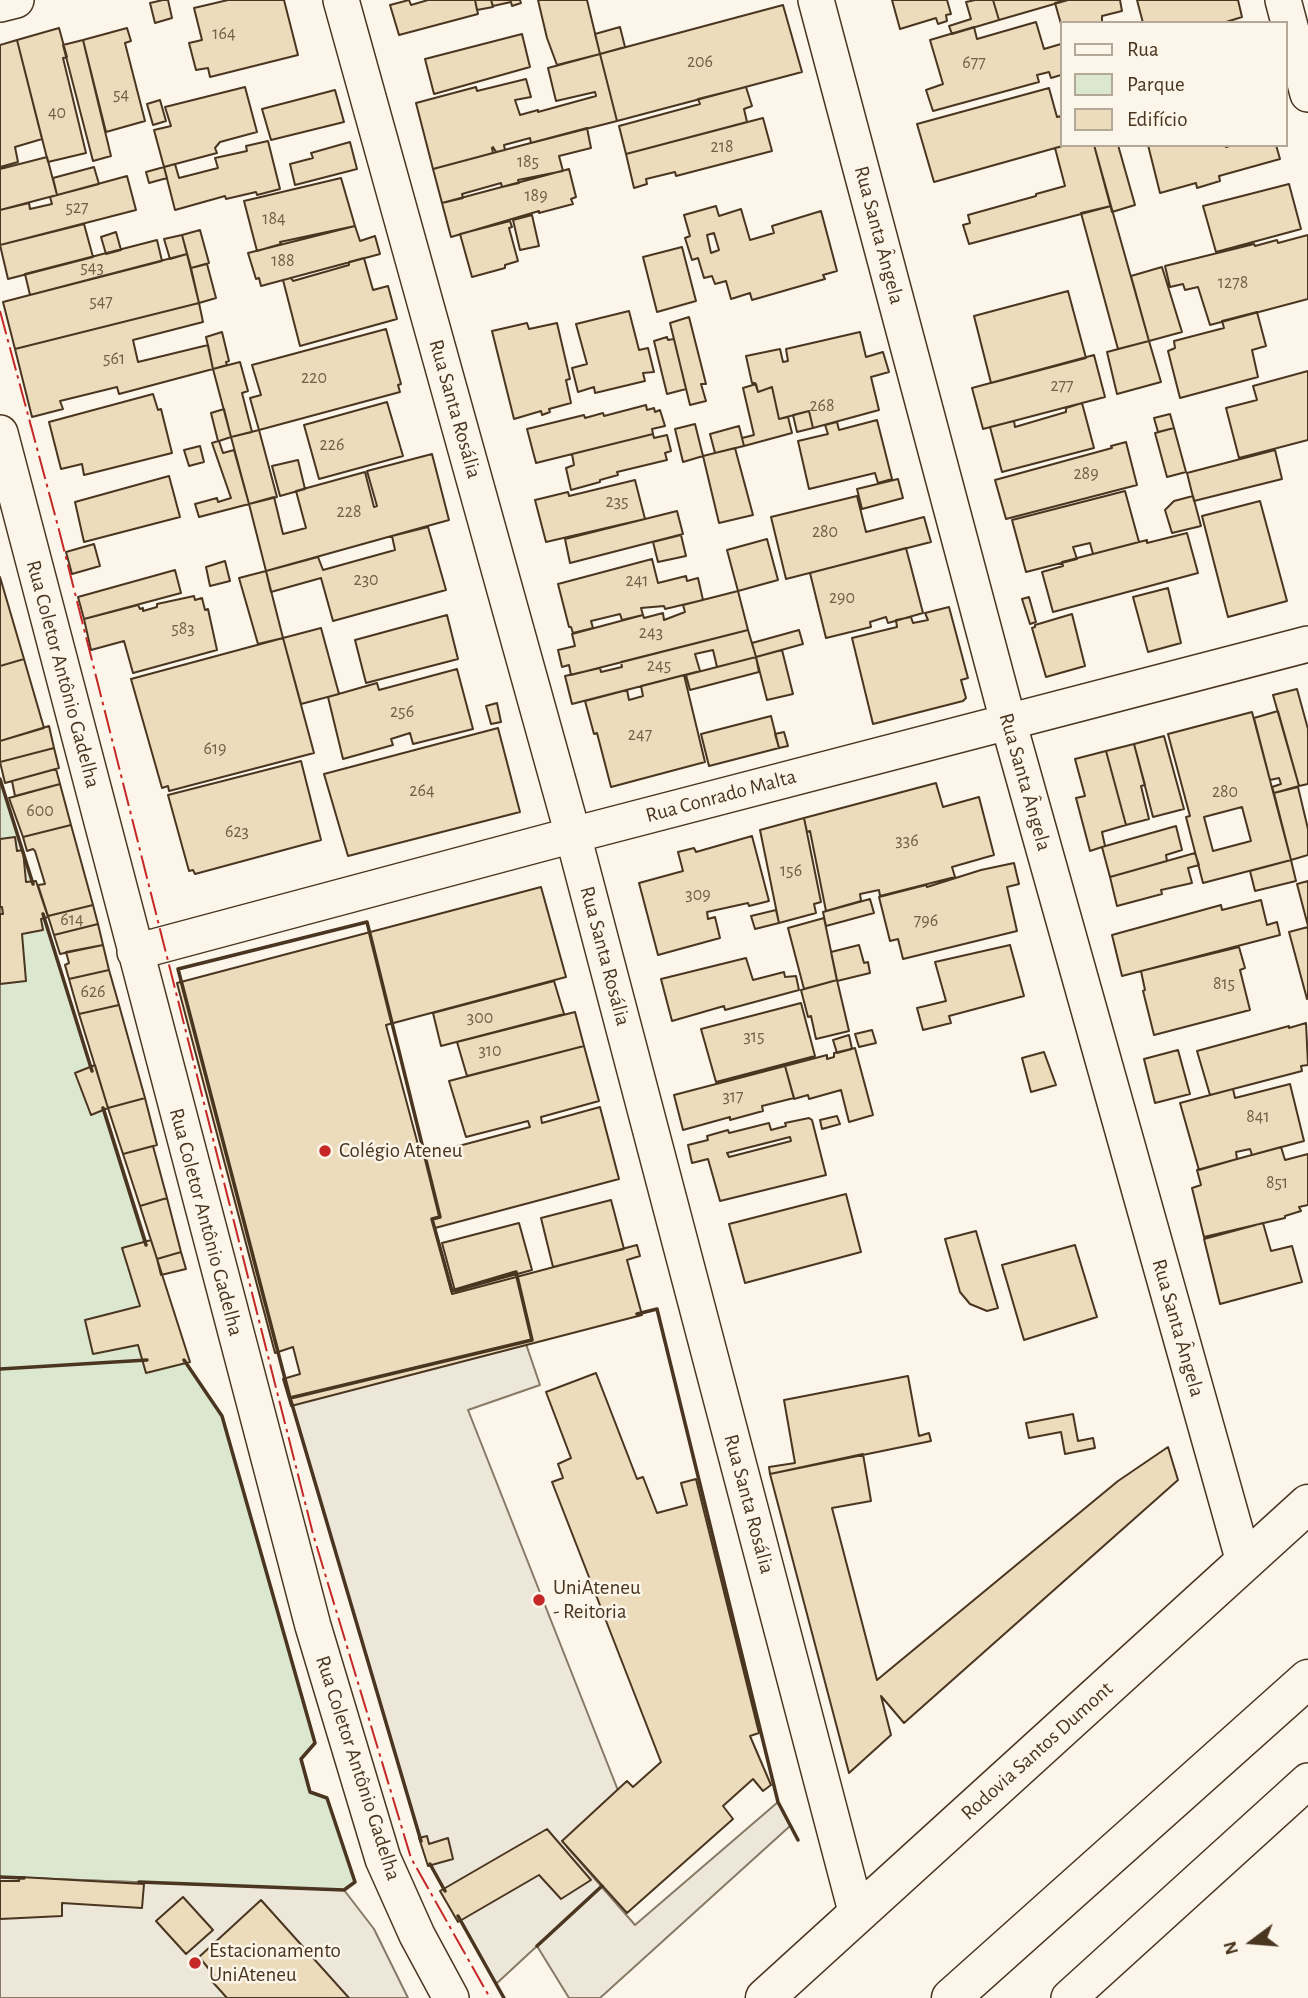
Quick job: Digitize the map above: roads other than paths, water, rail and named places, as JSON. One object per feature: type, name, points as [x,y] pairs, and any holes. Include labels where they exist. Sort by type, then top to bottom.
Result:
[{"type":"highway","name":"Rodovia Santos Dumont","points":[[765,1998],[1308,1504]]},
{"type":"highway","points":[[951,1998],[1308,1679]]},
{"type":"street","points":[[0,4],[16,0]]},
{"type":"street","name":"Rua Santa Rosália","points":[[341,0],[573,835],[857,1915]]},
{"type":"street","name":"Rua Santa Ângela","points":[[817,0],[1008,721],[1244,1562]]},
{"type":"street","points":[[1283,0],[1308,94]]},
{"type":"street","name":"Rua Coletor Antônio Gadelha","points":[[0,433],[313,1626],[383,1859],[417,1936],[451,1998]]},
{"type":"street","name":"Rua Conrado Malta","points":[[135,952],[1308,644]]},
{"type":"street","points":[[1069,1998],[1308,1781]]},
{"type":"place","name":"Colégio Ateneu","points":[[325,1151]]},
{"type":"place","name":"UniAteneu - Reitoria","points":[[539,1600]]},
{"type":"place","name":"Estacionamento UniAteneu","points":[[195,1963]]}]
